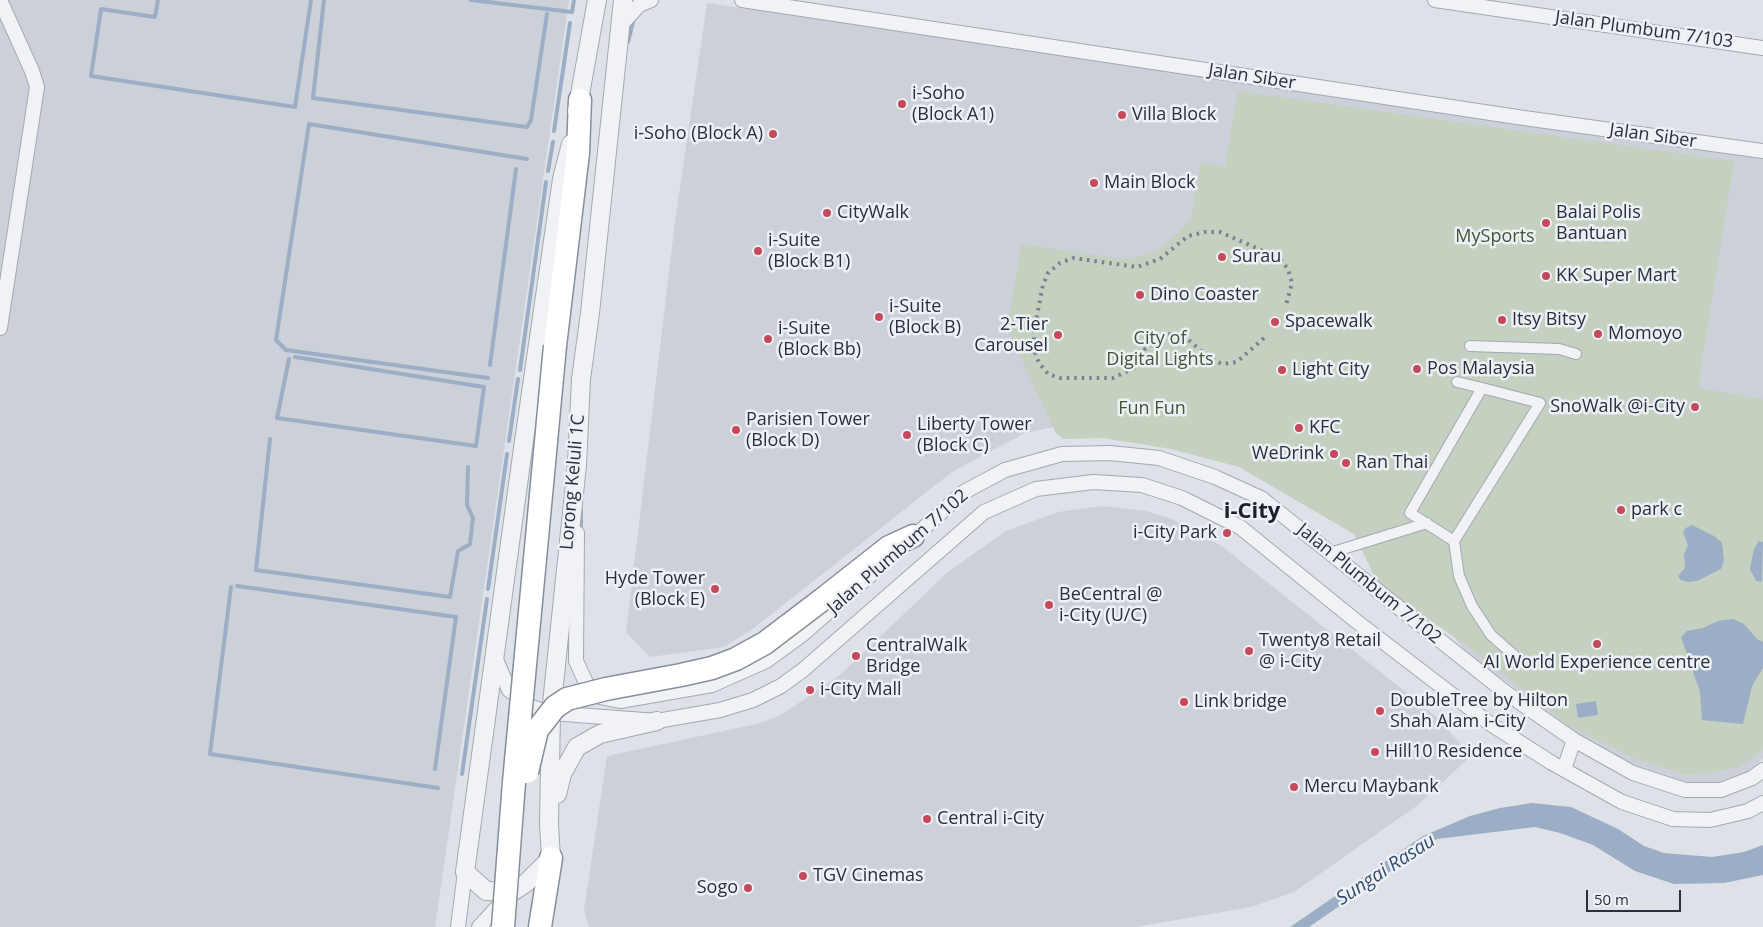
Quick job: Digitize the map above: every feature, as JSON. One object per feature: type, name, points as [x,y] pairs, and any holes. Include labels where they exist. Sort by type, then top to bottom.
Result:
[{"type":"highway","points":[[503,927],[514,782],[556,346],[578,153],[580,100]]},
{"type":"highway","points":[[512,927],[531,750],[537,730],[556,707],[567,699],[606,689],[712,668],[736,659],[765,643],[889,547],[914,536]]},
{"type":"highway","points":[[540,927],[552,858]]},
{"type":"street","points":[[0,0],[32,71],[37,87],[0,328]]},
{"type":"street","points":[[458,927],[494,654],[562,179],[580,100],[597,0]]},
{"type":"street","name":"Lorong Keluli 1C","points":[[552,858],[549,824],[551,713],[577,465],[581,379],[590,313],[622,0]]},
{"type":"street","points":[[619,28],[639,5],[651,0]]},
{"type":"street","name":"Jalan Siber","points":[[742,0],[1524,118],[1763,152]]},
{"type":"street","name":"Jalan Plumbum 7/103","points":[[1435,0],[1763,48]]},
{"type":"street","points":[[1470,346],[1549,349],[1576,354]]},
{"type":"street","points":[[1457,382],[1540,403],[1454,542],[1459,576],[1472,606],[1491,635],[1517,658]]},
{"type":"street","points":[[1454,542],[1410,513],[1482,388]]},
{"type":"street","name":"Jalan Plumbum 7/102","points":[[577,465],[576,661],[588,687],[600,697],[620,701],[647,698],[712,685],[766,661],[803,634],[964,492],[1005,470],[1062,454],[1110,453],[1159,458],[1215,477],[1261,498],[1505,692],[1574,740],[1633,773],[1685,790],[1721,790],[1752,778],[1763,770]]},
{"type":"street","name":"Jalan Plumbum 7/102","points":[[494,654],[509,690],[531,707],[551,713],[657,721],[720,710],[753,700],[781,686],[824,654],[935,553],[984,512],[1036,489],[1093,482],[1142,486],[1182,498],[1240,527],[1451,694],[1500,730],[1622,802],[1673,819],[1710,820],[1748,811],[1763,803]]},
{"type":"street","points":[[1330,553],[1427,523]]},
{"type":"street","points":[[549,824],[562,774],[577,747],[600,734],[657,721]]},
{"type":"street","points":[[1564,769],[1574,740]]},
{"type":"street","points":[[479,927],[512,892],[526,883],[552,858]]},
{"type":"street","points":[[465,872],[486,891],[512,892]]},
{"type":"shaded area","points":[[0,0],[569,0],[435,927],[0,927]]},
{"type":"shaded area","points":[[707,3],[1763,158],[1763,759],[1748,771],[1716,783],[1690,784],[1641,770],[1590,743],[1469,655],[1394,565],[1375,531],[1254,458],[1073,423],[1025,433],[952,472],[754,628],[724,647],[650,657],[626,632],[675,222]]},
{"type":"shaded area","points":[[1103,506],[1146,511],[1172,519],[1223,547],[1437,717],[1471,756],[1418,805],[1294,892],[1251,907],[1135,927],[589,927],[584,910],[607,756],[761,723],[783,714],[841,674],[948,572],[1006,531],[1058,512]]},
{"type":"green space","points":[[1238,91],[1734,161],[1698,388],[1763,399],[1763,750],[1737,768],[1687,775],[1635,759],[1566,724],[1470,648],[1381,586],[1375,578],[1354,534],[1239,467],[1171,449],[1103,438],[1063,439],[1056,433],[1007,328],[1021,244],[1131,260],[1161,248],[1191,220],[1201,162],[1225,166]]},
{"type":"water","points":[[1692,525],[1714,536],[1722,543],[1724,561],[1721,569],[1697,581],[1688,582],[1681,580],[1678,576],[1685,568],[1684,555],[1688,545],[1683,532]]},
{"type":"water","points":[[1759,541],[1763,542],[1762,582],[1756,581],[1750,569],[1754,549]]},
{"type":"water","points":[[1733,619],[1744,624],[1757,639],[1763,642],[1763,668],[1752,686],[1743,724],[1702,720],[1700,692],[1681,637],[1687,631],[1703,628],[1718,621]]},
{"type":"water","points":[[1596,701],[1598,715],[1578,718],[1576,704]]},
{"type":"water","name":"Sungai Rasau","points":[[1532,803],[1571,807],[1618,829],[1644,846],[1664,853],[1712,857],[1744,852],[1763,845],[1763,875],[1724,883],[1674,884],[1635,871],[1593,845],[1560,833],[1535,827],[1437,839],[1309,927],[1290,927],[1423,836],[1470,816],[1500,808]]},
{"type":"waterway","points":[[158,0],[155,17],[101,9],[91,76],[295,107],[311,0]]},
{"type":"waterway","points":[[324,0],[313,98],[527,127],[531,120],[547,14]]},
{"type":"waterway","points":[[471,0],[572,12],[574,0]]},
{"type":"waterway","points":[[628,42],[634,18]]},
{"type":"waterway","points":[[554,131],[570,23]]},
{"type":"waterway","points":[[488,378],[286,350],[276,340],[309,124],[527,159]]},
{"type":"waterway","points":[[548,171],[553,142]]},
{"type":"waterway","points":[[490,365],[516,169]]},
{"type":"waterway","points":[[520,370],[546,182]]},
{"type":"waterway","points":[[289,359],[277,418],[476,446],[484,387],[295,357]]},
{"type":"waterway","points":[[509,441],[518,379]]},
{"type":"waterway","points":[[270,439],[256,570],[450,597],[458,551],[470,544],[473,518],[467,505],[468,467]]},
{"type":"waterway","points":[[488,589],[507,454]]},
{"type":"waterway","points":[[581,510],[581,533]]},
{"type":"waterway","points":[[237,586],[456,617],[435,769]]},
{"type":"waterway","points":[[231,587],[210,754],[438,788]]},
{"type":"waterway","points":[[462,774],[487,599]]},
{"type":"railway","points":[[1264,338],[1237,362],[1222,364],[1209,358],[1183,335],[1164,334],[1145,349],[1134,368],[1113,378],[1060,378],[1048,374],[1039,363],[1034,349],[1034,331],[1043,285],[1048,273],[1060,263],[1073,258],[1137,267],[1160,259],[1188,236],[1205,232],[1220,232],[1279,258],[1288,269],[1292,283],[1286,305]]},
{"type":"place","name":"i-Soho (Block A1)","points":[[902,104]]},
{"type":"place","name":"Villa Block","points":[[1122,115]]},
{"type":"place","name":"i-Soho (Block A)","points":[[773,134]]},
{"type":"place","name":"Main Block","points":[[1094,183]]},
{"type":"place","name":"CityWalk","points":[[827,213]]},
{"type":"place","name":"Balai Polis Bantuan","points":[[1546,223]]},
{"type":"place","name":"i-Suite (Block B1)","points":[[758,251]]},
{"type":"place","name":"Surau","points":[[1222,257]]},
{"type":"place","name":"KK Super Mart","points":[[1546,276]]},
{"type":"place","name":"Dino Coaster","points":[[1140,295]]},
{"type":"place","name":"i-Suite (Block B)","points":[[879,317]]},
{"type":"place","name":"Itsy Bitsy","points":[[1502,320]]},
{"type":"place","name":"Spacewalk","points":[[1275,322]]},
{"type":"place","name":"Momoyo","points":[[1598,334]]},
{"type":"place","name":"2-Tier Carousel","points":[[1058,335]]},
{"type":"place","name":"i-Suite (Block Bb)","points":[[768,339]]},
{"type":"place","name":"Pos Malaysia","points":[[1417,369]]},
{"type":"place","name":"Light City","points":[[1282,370]]},
{"type":"place","name":"SnoWalk @i-City","points":[[1695,407]]},
{"type":"place","name":"KFC","points":[[1299,428]]},
{"type":"place","name":"Parisien Tower (Block D)","points":[[736,430]]},
{"type":"place","name":"Liberty Tower (Block C)","points":[[907,435]]},
{"type":"place","name":"WeDrink","points":[[1334,454]]},
{"type":"place","name":"Ran Thai","points":[[1346,463]]},
{"type":"place","name":"park c","points":[[1621,510]]},
{"type":"place","name":"i-City Park","points":[[1227,533]]},
{"type":"place","name":"Hyde Tower (Block E)","points":[[715,589]]},
{"type":"place","name":"BeCentral @ i-City (U/C)","points":[[1049,605]]},
{"type":"place","name":"AI World Experience centre","points":[[1597,644]]},
{"type":"place","name":"Twenty8 Retail @ i-City","points":[[1249,651]]},
{"type":"place","name":"CentralWalk Bridge","points":[[856,656]]},
{"type":"place","name":"i-City Mall","points":[[810,690]]},
{"type":"place","name":"Link bridge","points":[[1184,702]]},
{"type":"place","name":"DoubleTree by Hilton Shah Alam i-City","points":[[1380,711]]},
{"type":"place","name":"Hill10 Residence","points":[[1375,752]]},
{"type":"place","name":"Mercu Maybank","points":[[1294,787]]},
{"type":"place","name":"Central i-City","points":[[927,819]]},
{"type":"place","name":"TGV Cinemas","points":[[803,876]]},
{"type":"place","name":"Sogo","points":[[748,888]]},
{"type":"district","name":"i-City","points":[[1252,512]]},
{"type":"park label","name":"MySports","points":[[1495,237]]},
{"type":"park label","name":"City of Digital Lights","points":[[1160,349]]},
{"type":"park label","name":"Fun Fun","points":[[1152,409]]}]
